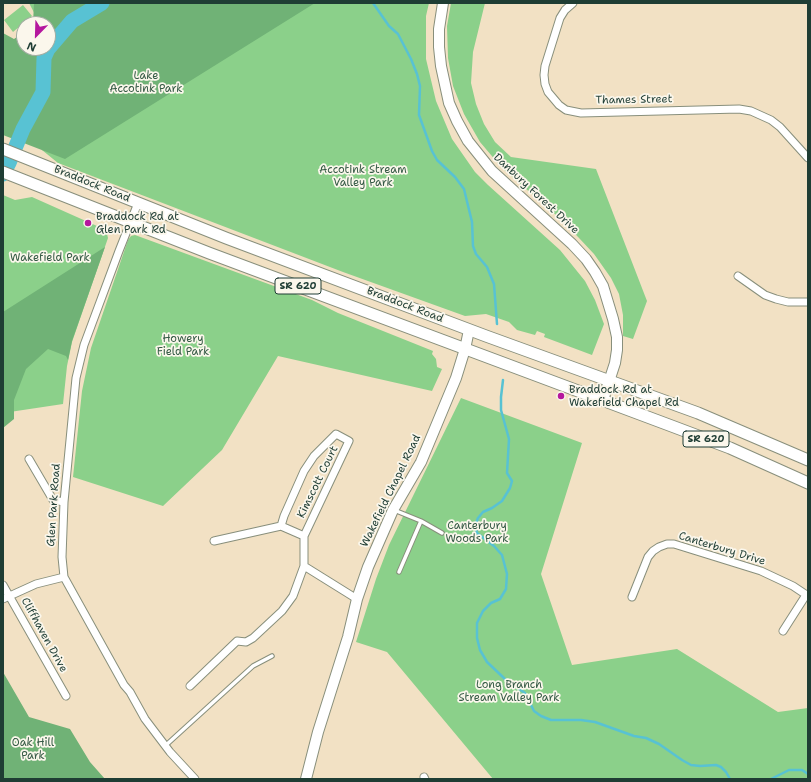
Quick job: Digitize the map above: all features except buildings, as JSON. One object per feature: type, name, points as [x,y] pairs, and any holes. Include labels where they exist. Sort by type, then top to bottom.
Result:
[{"type":"main road","name":"Danbury Forest Drive","points":[[443,3],[439,29],[441,66],[449,103],[468,141],[492,171],[572,244],[595,272],[608,299],[614,319],[616,337],[615,363],[602,400]]},
{"type":"main road","name":"Braddock Road","points":[[3,149],[226,238],[469,330],[698,413],[808,460]]},
{"type":"main road","name":"Braddock Road","points":[[3,172],[130,222],[730,448],[808,483]]},
{"type":"main road","name":"Wakefield Chapel Road","points":[[306,779],[318,732],[348,637],[357,599],[368,568],[393,510],[421,462],[456,378],[469,330]]},
{"type":"street","name":"Thames Street","points":[[573,3],[565,10],[560,18],[545,66],[545,84],[548,92],[559,106],[566,110],[581,113],[739,109],[751,111],[766,117],[780,127],[808,158]]},
{"type":"street","name":"Glen Park Road","points":[[138,203],[119,250],[81,357],[76,378],[64,502],[62,557],[64,577],[124,685],[130,692],[145,719],[165,746],[195,779]]},
{"type":"street","points":[[738,276],[765,295],[788,302],[808,302]]},
{"type":"street","name":"Kimscott Court","points":[[281,526],[304,471],[314,456],[336,434],[350,441],[304,536]]},
{"type":"street","points":[[29,459],[53,500],[64,502]]},
{"type":"street","points":[[190,686],[237,641],[246,642],[253,638],[282,611],[293,596],[304,566],[304,536],[281,526],[214,541]]},
{"type":"street","name":"Canterbury Drive","points":[[632,598],[648,557],[659,547],[667,544],[674,544],[755,569],[793,586],[807,595]]},
{"type":"street","points":[[304,566],[357,599]]},
{"type":"street","points":[[6,598],[36,584],[64,577]]},
{"type":"street","name":"Cliffhaven Drive","points":[[3,585],[6,598],[66,696]]},
{"type":"street","points":[[783,631],[807,595]]},
{"type":"lane","points":[[393,510],[421,521],[442,533]]},
{"type":"lane","points":[[399,572],[421,521]]},
{"type":"lane","points":[[165,746],[253,666],[272,656]]},
{"type":"green space","name":"Accotink Stream Valley Park","points":[[29,3],[429,3],[426,16],[426,59],[436,101],[452,139],[475,172],[560,250],[585,281],[595,300],[604,324],[592,355],[544,337],[545,334],[537,331],[535,335],[517,330],[509,322],[486,314],[465,316],[343,272],[58,163],[42,150],[54,56],[56,56],[56,16],[36,16]]},
{"type":"green space","name":"Lake Accotink Park","points":[[34,3],[315,3],[65,159],[3,135],[3,33],[14,39],[16,38],[16,56],[56,56],[56,16],[33,16]]},
{"type":"green space","points":[[451,3],[485,3],[473,52],[471,83],[476,104],[484,124],[495,142],[511,157],[596,169],[647,301],[633,339],[623,336],[623,315],[619,294],[611,278],[594,254],[564,222],[502,168],[480,142],[464,114],[453,86],[448,58],[447,26]]},
{"type":"green space","points":[[23,5],[32,16],[16,16],[16,29],[13,32],[4,20]]},
{"type":"green space","name":"Wakefield Park","points":[[3,195],[15,200],[32,197],[106,230],[108,238],[72,342],[67,366],[63,404],[3,413]]},
{"type":"green space","name":"Howery Field Park","points":[[135,235],[312,300],[338,313],[433,351],[432,354],[436,359],[437,367],[442,369],[432,391],[278,356],[222,450],[163,506],[73,477],[82,391],[91,348],[128,240],[131,236]]},
{"type":"green space","points":[[105,247],[72,341],[68,360],[66,356],[48,349],[26,369],[14,400],[14,419],[3,428],[3,312]]},
{"type":"green space","points":[[461,398],[582,443],[541,574],[572,665],[677,649],[778,712],[808,708],[808,779],[493,779],[387,652],[356,642],[376,579],[389,545]]},
{"type":"green space","name":"Oak Hill Park","points":[[3,672],[29,717],[70,729],[90,762],[105,779],[3,779]]},
{"type":"waterway","points":[[3,174],[23,129],[43,92],[44,58],[48,49],[72,21],[102,3]]},
{"type":"waterway","points":[[373,3],[389,26],[398,34],[417,74],[420,86],[419,115],[432,151],[437,160],[455,177],[464,189],[472,222],[473,246],[476,254],[487,267],[494,284],[497,324]]},
{"type":"waterway","points":[[503,380],[501,410],[509,439],[507,473],[512,481],[510,488],[502,501],[483,512],[478,518],[475,526],[477,533],[494,546],[502,555],[507,574],[506,589],[500,599],[491,603],[483,611],[477,623],[477,638],[480,650],[487,662],[506,680],[525,693],[534,711],[541,716],[551,720],[581,720],[595,722],[634,736],[646,738],[659,744],[691,765],[716,765],[721,767],[730,779]]},
{"type":"waterway","points":[[771,779],[789,770],[802,770],[808,774]]},
{"type":"place","name":"Braddock Rd at Glen Park Rd","points":[[88,223]]},
{"type":"place","name":"Braddock Rd at Wakefield Chapel Rd","points":[[561,396]]},
{"type":"park label","name":"Canterbury Woods Park","points":[[477,532]]},
{"type":"park label","name":"Long Branch Stream Valley Park","points":[[509,691]]}]
